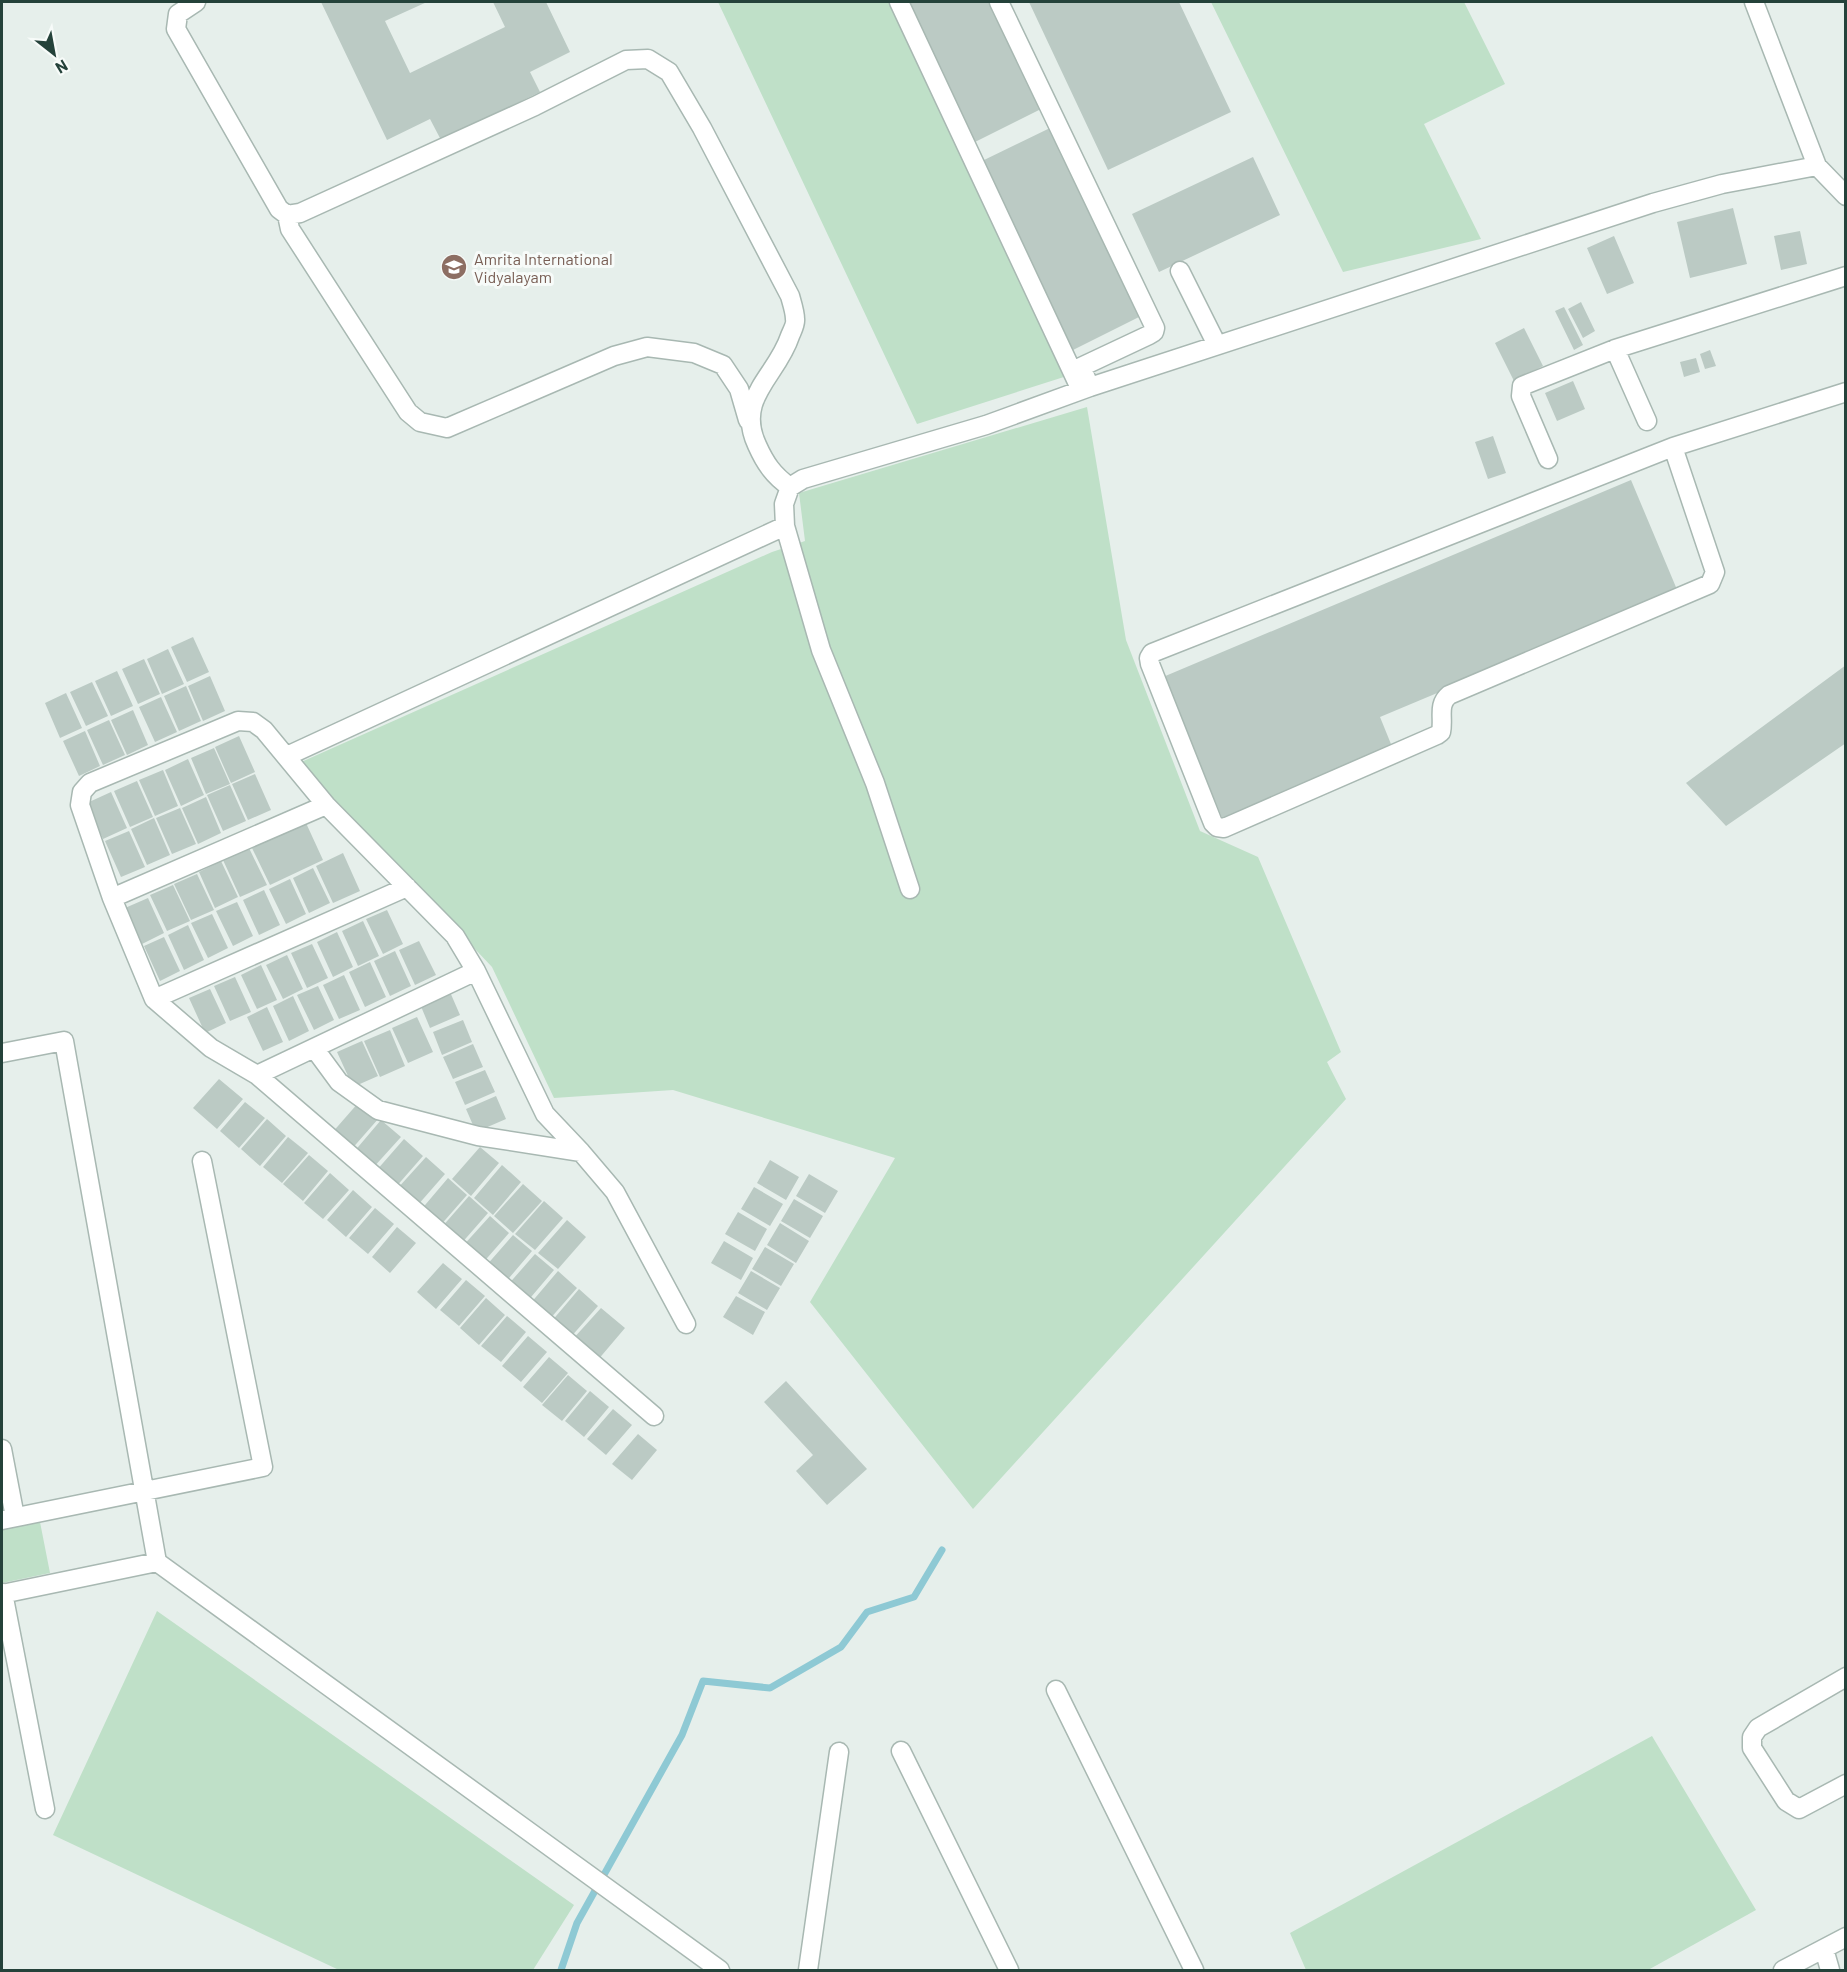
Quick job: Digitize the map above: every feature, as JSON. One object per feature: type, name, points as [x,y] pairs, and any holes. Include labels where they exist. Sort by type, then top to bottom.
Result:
[{"type":"street","points":[[196,2],[178,14],[176,29],[279,209],[287,215],[290,229],[408,412],[420,422],[447,428],[614,356],[647,348],[694,353],[723,365],[739,389],[751,433],[765,464],[776,478],[790,488]]},
{"type":"street","points":[[898,2],[1086,389]]},
{"type":"street","points":[[999,2],[1155,328],[1154,332],[1077,369]]},
{"type":"street","points":[[1754,2],[1817,166],[1845,196]]},
{"type":"street","points":[[287,215],[300,213],[535,106],[626,60],[648,59],[669,72],[702,128],[790,296],[796,320],[787,346],[764,380],[750,410],[751,433]]},
{"type":"street","points":[[910,889],[875,783],[820,650],[785,526],[784,504],[790,488],[803,479],[986,425],[1217,345],[1653,203],[1722,184],[1817,166]]},
{"type":"street","points":[[1180,271],[1217,345]]},
{"type":"street","points":[[1548,459],[1521,396],[1522,386],[1615,349],[1845,276]]},
{"type":"street","points":[[1615,349],[1647,421]]},
{"type":"street","points":[[1673,447],[1715,572],[1710,584],[1449,695],[1441,705],[1442,727],[1441,732],[1437,735],[1224,828],[1217,827],[1213,823],[1150,664],[1149,658],[1152,653],[1673,447],[1845,392]]},
{"type":"street","points":[[286,756],[785,526]]},
{"type":"street","points":[[654,1416],[257,1075],[211,1048],[154,999],[112,898],[80,805],[82,792],[90,783],[238,721],[253,722],[264,730],[326,805],[455,936],[476,971],[545,1114],[615,1192],[686,1324]]},
{"type":"street","points":[[112,898],[326,805]]},
{"type":"street","points":[[154,999],[407,886]]},
{"type":"street","points":[[257,1075],[476,971]]},
{"type":"street","points":[[2,1053],[64,1041],[157,1563],[720,1971]]},
{"type":"street","points":[[314,1048],[339,1082],[378,1110],[478,1136],[581,1152]]},
{"type":"street","points":[[2,1449],[8,1518],[263,1467],[202,1161]]},
{"type":"street","points":[[45,1809],[2,1593],[157,1563]]},
{"type":"street","points":[[1845,1677],[1758,1728],[1752,1737],[1752,1748],[1786,1801],[1793,1807],[1799,1809],[1845,1784]]},
{"type":"street","points":[[1056,1690],[1194,1971]]},
{"type":"street","points":[[901,1751],[1009,1971]]},
{"type":"street","points":[[808,1971],[839,1752]]},
{"type":"street","points":[[1784,1971],[1845,1937]]},
{"type":"street","points":[[1824,1949],[1830,1971]]},
{"type":"green space","points":[[718,2],[890,2],[1067,376],[917,424]]},
{"type":"green space","points":[[1211,2],[1464,2],[1505,84],[1424,124],[1481,239],[1343,272]]},
{"type":"green space","points":[[1087,407],[1126,640],[1200,831],[1258,857],[1341,1052],[1327,1062],[1346,1099],[973,1509],[810,1302],[895,1158],[673,1090],[554,1098],[492,967],[299,763],[772,552],[805,541],[799,493]]},
{"type":"green space","points":[[40,1522],[50,1573],[2,1583],[2,1530]]},
{"type":"green space","points":[[157,1611],[574,1905],[533,1970],[339,1970],[53,1835]]},
{"type":"green space","points":[[1652,1736],[1756,1910],[1648,1970],[1306,1970],[1290,1933]]},
{"type":"building","points":[[321,2],[427,2],[385,21],[410,73],[505,27],[493,2],[546,2],[570,52],[530,72],[540,92],[441,140],[430,119],[387,140]]},
{"type":"building","points":[[906,2],[992,2],[1043,108],[975,142]]},
{"type":"building","points":[[1029,2],[1179,2],[1231,112],[1108,170]]},
{"type":"building","points":[[1050,128],[1141,316],[1073,350],[982,161]]},
{"type":"building","points":[[1253,157],[1280,215],[1159,272],[1132,214]]},
{"type":"building","points":[[1733,208],[1747,264],[1690,278],[1677,222]]},
{"type":"building","points":[[1800,231],[1807,264],[1781,270],[1774,236]]},
{"type":"building","points":[[1614,236],[1634,283],[1607,294],[1587,248]]},
{"type":"building","points":[[1581,302],[1595,331],[1583,338],[1568,309]]},
{"type":"building","points":[[1564,307],[1583,345],[1574,350],[1555,311]]},
{"type":"building","points":[[1524,328],[1543,366],[1514,381],[1495,343]]},
{"type":"building","points":[[1710,350],[1716,366],[1705,369],[1700,354]]},
{"type":"building","points":[[1696,358],[1700,372],[1684,377],[1680,362]]},
{"type":"building","points":[[1573,381],[1585,409],[1557,421],[1545,393]]},
{"type":"building","points":[[1493,436],[1506,473],[1488,479],[1475,442]]},
{"type":"building","points":[[1631,480],[1678,592],[1380,717],[1393,749],[1223,820],[1163,677]]},
{"type":"building","points":[[193,637],[209,672],[187,682],[171,647]]},
{"type":"building","points":[[168,649],[184,684],[162,694],[147,659]]},
{"type":"building","points":[[144,659],[160,694],[138,704],[122,669]]},
{"type":"building","points":[[1846,665],[1846,743],[1726,826],[1686,783]]},
{"type":"building","points":[[117,671],[133,706],[111,716],[95,681]]},
{"type":"building","points":[[210,676],[225,711],[203,721],[188,686]]},
{"type":"building","points":[[92,682],[108,716],[86,726],[70,692]]},
{"type":"building","points":[[186,686],[201,721],[179,731],[164,696]]},
{"type":"building","points":[[66,693],[82,728],[60,738],[45,703]]},
{"type":"building","points":[[161,697],[177,732],[155,742],[139,707]]},
{"type":"building","points":[[133,710],[148,745],[127,755],[111,720]]},
{"type":"building","points":[[109,720],[125,755],[103,765],[87,730]]},
{"type":"building","points":[[85,731],[100,766],[79,776],[63,741]]},
{"type":"building","points":[[239,736],[255,772],[231,783],[215,747]]},
{"type":"building","points":[[214,748],[230,784],[206,794],[191,758]]},
{"type":"building","points":[[188,759],[204,795],[181,806],[165,770]]},
{"type":"building","points":[[163,770],[178,806],[155,816],[139,780]]},
{"type":"building","points":[[255,774],[271,810],[248,820],[232,784]]},
{"type":"building","points":[[137,781],[153,817],[130,827],[114,791]]},
{"type":"building","points":[[230,785],[246,821],[223,831],[207,795]]},
{"type":"building","points":[[111,792],[127,828],[103,839],[87,803]]},
{"type":"building","points":[[206,797],[221,833],[198,844],[182,808]]},
{"type":"building","points":[[180,808],[196,844],[172,854],[156,818]]},
{"type":"building","points":[[154,818],[170,855],[147,865],[131,829]]},
{"type":"building","points":[[306,823],[323,860],[270,885],[252,848]]},
{"type":"building","points":[[129,831],[145,867],[121,877],[105,841]]},
{"type":"building","points":[[249,848],[267,885],[240,897],[223,860]]},
{"type":"building","points":[[343,853],[360,891],[333,903],[316,866]]},
{"type":"building","points":[[221,861],[238,897],[215,908],[199,872]]},
{"type":"building","points":[[313,868],[330,903],[309,913],[293,878]]},
{"type":"building","points":[[197,874],[214,910],[191,920],[174,884]]},
{"type":"building","points":[[290,879],[306,914],[286,924],[269,889]]},
{"type":"building","points":[[173,885],[190,921],[167,931],[150,895]]},
{"type":"building","points":[[264,890],[280,925],[259,935],[243,900]]},
{"type":"building","points":[[148,898],[164,933],[142,944],[125,908]]},
{"type":"building","points":[[237,902],[253,936],[233,946],[216,911]]},
{"type":"building","points":[[387,910],[403,944],[383,954],[366,919]]},
{"type":"building","points":[[212,914],[228,948],[208,958],[191,923]]},
{"type":"building","points":[[363,921],[379,956],[358,966],[342,931]]},
{"type":"building","points":[[188,925],[204,960],[184,970],[168,935]]},
{"type":"building","points":[[337,932],[353,967],[333,977],[317,942]]},
{"type":"building","points":[[164,937],[180,971],[160,981],[144,946]]},
{"type":"building","points":[[419,941],[436,975],[415,985],[399,950]]},
{"type":"building","points":[[312,944],[328,978],[307,988],[291,953]]},
{"type":"building","points":[[395,951],[411,986],[390,996],[374,961]]},
{"type":"building","points":[[287,955],[303,989],[283,999],[266,965]]},
{"type":"building","points":[[370,962],[386,997],[365,1007],[349,972]]},
{"type":"building","points":[[261,965],[277,1000],[257,1009],[241,975]]},
{"type":"building","points":[[344,975],[360,1010],[339,1019],[323,985]]},
{"type":"building","points":[[235,977],[251,1012],[230,1021],[214,986]]},
{"type":"building","points":[[318,986],[334,1020],[314,1030],[297,995]]},
{"type":"building","points":[[210,989],[226,1023],[205,1033],[189,998]]},
{"type":"building","points":[[450,992],[460,1015],[430,1028],[420,1004]]},
{"type":"building","points":[[293,996],[309,1031],[289,1041],[273,1006]]},
{"type":"building","points":[[267,1007],[283,1042],[263,1051],[247,1017]]},
{"type":"building","points":[[417,1017],[433,1052],[408,1063],[392,1028]]},
{"type":"building","points":[[463,1020],[472,1042],[442,1055],[433,1032]]},
{"type":"building","points":[[390,1030],[405,1066],[380,1077],[364,1041]]},
{"type":"building","points":[[362,1041],[378,1076],[353,1087],[337,1052]]},
{"type":"building","points":[[473,1044],[483,1067],[453,1079],[443,1057]]},
{"type":"building","points":[[485,1070],[495,1092],[465,1105],[455,1082]]},
{"type":"building","points":[[219,1079],[243,1099],[217,1129],[193,1108]]},
{"type":"building","points":[[496,1096],[506,1119],[476,1132],[466,1109]]},
{"type":"building","points":[[245,1102],[265,1118],[239,1148],[220,1131]]},
{"type":"building","points":[[359,1102],[379,1118],[350,1151],[331,1134]]},
{"type":"building","points":[[267,1119],[286,1136],[260,1166],[241,1149]]},
{"type":"building","points":[[381,1120],[401,1137],[372,1169],[353,1153]]},
{"type":"building","points":[[288,1137],[308,1153],[282,1183],[263,1167]]},
{"type":"building","points":[[404,1139],[423,1156],[395,1188],[376,1171]]},
{"type":"building","points":[[480,1147],[499,1163],[471,1196],[452,1179]]},
{"type":"building","points":[[309,1155],[328,1171],[303,1201],[283,1184]]},
{"type":"building","points":[[426,1157],[445,1174],[417,1206],[397,1189]]},
{"type":"building","points":[[770,1160],[799,1177],[786,1200],[757,1183]]},
{"type":"building","points":[[502,1165],[521,1182],[493,1215],[474,1198]]},
{"type":"building","points":[[330,1173],[349,1190],[323,1219],[304,1203]]},
{"type":"building","points":[[809,1174],[838,1191],[825,1213],[796,1196]]},
{"type":"building","points":[[448,1178],[467,1195],[439,1227],[420,1211]]},
{"type":"building","points":[[523,1184],[542,1201],[513,1233],[494,1216]]},
{"type":"building","points":[[754,1187],[783,1204],[770,1226],[741,1209]]},
{"type":"building","points":[[353,1190],[372,1207],[346,1237],[327,1220]]},
{"type":"building","points":[[469,1196],[488,1213],[460,1245],[441,1228]]},
{"type":"building","points":[[794,1199],[823,1216],[810,1238],[781,1221]]},
{"type":"building","points":[[544,1201],[563,1218],[535,1250],[515,1234]]},
{"type":"building","points":[[375,1208],[394,1224],[368,1254],[349,1238]]},
{"type":"building","points":[[738,1212],[767,1229],[755,1251],[725,1234]]},
{"type":"building","points":[[490,1216],[509,1233],[481,1265],[461,1248]]},
{"type":"building","points":[[567,1220],[586,1237],[558,1269],[538,1253]]},
{"type":"building","points":[[780,1223],[809,1241],[796,1263],[767,1245]]},
{"type":"building","points":[[397,1227],[416,1243],[390,1273],[372,1257]]},
{"type":"building","points":[[513,1235],[532,1251],[504,1284],[485,1267]]},
{"type":"building","points":[[724,1241],[753,1258],[741,1280],[711,1263]]},
{"type":"building","points":[[765,1247],[794,1264],[781,1286],[752,1269]]},
{"type":"building","points":[[535,1254],[554,1270],[526,1303],[507,1286]]},
{"type":"building","points":[[443,1263],[462,1279],[436,1309],[417,1292]]},
{"type":"building","points":[[558,1271],[577,1288],[549,1320],[530,1304]]},
{"type":"building","points":[[751,1271],[780,1288],[767,1310],[738,1293]]},
{"type":"building","points":[[466,1280],[485,1296],[459,1326],[440,1310]]},
{"type":"building","points":[[579,1289],[598,1306],[570,1338],[551,1322]]},
{"type":"building","points":[[736,1296],[765,1312],[753,1335],[723,1317]]},
{"type":"building","points":[[486,1298],[505,1315],[479,1345],[460,1328]]},
{"type":"building","points":[[601,1308],[625,1328],[597,1361],[572,1340]]},
{"type":"building","points":[[507,1316],[526,1332],[501,1362],[481,1346]]},
{"type":"building","points":[[528,1336],[547,1352],[521,1382],[502,1366]]},
{"type":"building","points":[[549,1357],[568,1373],[542,1403],[523,1387]]},
{"type":"building","points":[[568,1375],[587,1391],[562,1421],[542,1405]]},
{"type":"building","points":[[786,1381],[867,1469],[827,1505],[796,1471],[813,1455],[764,1402]]},
{"type":"building","points":[[590,1391],[609,1407],[584,1437],[565,1421]]},
{"type":"building","points":[[613,1409],[632,1425],[606,1455],[587,1439]]},
{"type":"building","points":[[638,1434],[657,1450],[632,1480],[612,1464]]},
{"type":"waterway","points":[[561,1970],[577,1923],[682,1735],[703,1681],[770,1688],[841,1647],[867,1612],[914,1597],[942,1550]]},
{"type":"place","name":"Amrita International Vidyalayam","points":[[454,267]]}]
